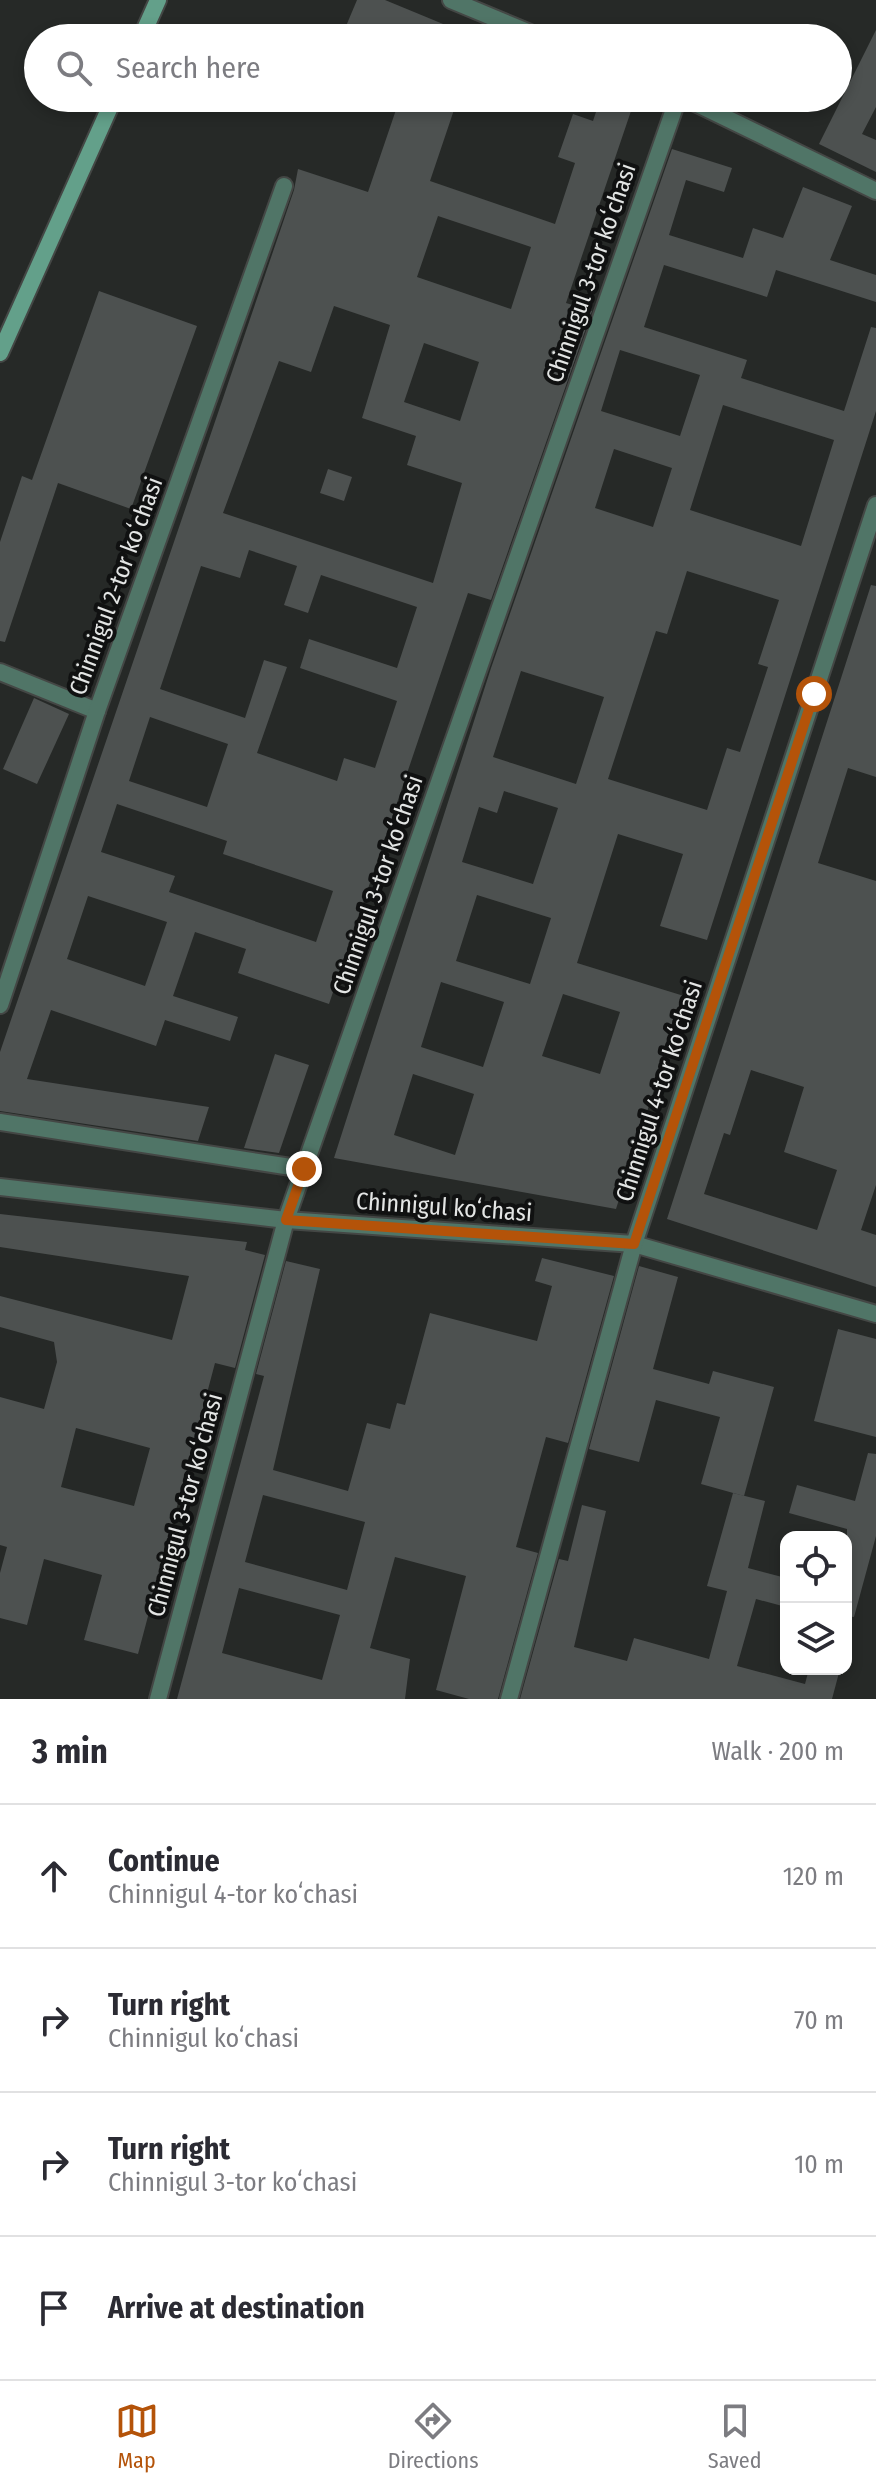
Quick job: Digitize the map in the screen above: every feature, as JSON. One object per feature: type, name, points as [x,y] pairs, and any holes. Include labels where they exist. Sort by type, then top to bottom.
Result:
[{"type":"main road","points":[[147,24],[158,0]]},
{"type":"main road","points":[[0,353],[108,112]]},
{"type":"street","points":[[451,0],[508,24]]},
{"type":"street","name":"Chinnigul 3-tor koʻchasi","points":[[158,1699],[286,1220],[673,112]]},
{"type":"street","points":[[714,112],[876,191]]},
{"type":"street","name":"Chinnigul 2-tor koʻchasi","points":[[0,1005],[97,711],[284,186]]},
{"type":"street","name":"Chinnigul 4-tor koʻchasi","points":[[509,1699],[634,1244],[876,505]]},
{"type":"street","points":[[0,672],[97,711]]},
{"type":"street","points":[[0,1122],[304,1169]]},
{"type":"street","name":"Chinnigul koʻchasi","points":[[0,1187],[286,1220],[634,1244],[876,1314]]},
{"type":"building","points":[[357,0],[385,0],[443,24],[347,24]]},
{"type":"building","points":[[876,30],[876,107],[862,134],[876,140],[876,172],[819,144],[835,112],[852,112],[852,78]]},
{"type":"building","points":[[395,112],[453,112],[430,181],[555,224],[575,163],[558,157],[573,114],[593,121],[596,112],[631,112],[566,303],[592,311],[491,600],[468,593],[329,1004],[238,973],[246,949],[195,932],[173,996],[238,1017],[230,1041],[165,1020],[156,1046],[51,1010],[27,1079],[209,1107],[198,1141],[0,1111],[0,1052],[294,190],[298,169],[368,192]],"holes":[[[438,216],[531,247],[511,309],[417,277]],[[334,306],[390,325],[362,418],[416,436],[407,465],[462,483],[433,583],[223,513],[279,361],[311,372]],[[424,343],[479,362],[460,421],[404,402]],[[249,550],[297,566],[284,605],[308,613],[321,575],[417,607],[397,668],[309,639],[300,668],[397,701],[375,768],[344,758],[337,781],[257,753],[287,667],[264,660],[245,718],[160,689],[201,566],[240,578]],[[150,717],[228,744],[207,807],[129,781]],[[117,804],[227,841],[223,854],[333,891],[316,942],[169,892],[175,876],[101,852]],[[88,896],[167,922],[145,986],[67,959]]]},
{"type":"building","points":[[672,149],[732,168],[724,192],[686,180],[669,235],[743,258],[753,228],[783,238],[803,187],[852,206],[830,260],[876,275],[876,302],[776,270],[767,297],[664,265],[644,327],[747,360],[741,378],[844,411],[871,327],[876,328],[876,411],[707,940],[660,926],[683,854],[618,834],[577,963],[684,996],[616,1209],[334,1158],[491,668]],"holes":[[[620,350],[700,375],[680,436],[601,411]],[[723,405],[834,440],[801,546],[690,510]],[[614,449],[672,468],[653,527],[595,508]],[[687,571],[779,600],[758,664],[768,667],[740,752],[727,748],[707,810],[608,779],[656,631],[667,634]],[[521,671],[604,697],[576,784],[493,757]],[[504,791],[558,808],[533,884],[462,862],[479,807],[497,813]],[[477,895],[551,918],[530,984],[456,961]],[[441,982],[504,1002],[483,1067],[421,1047]],[[563,994],[620,1012],[600,1074],[542,1056]],[[413,1074],[474,1094],[455,1155],[394,1135]]]},
{"type":"building","points":[[99,291],[197,326],[131,509],[58,483],[5,642],[0,641],[0,542],[22,476],[32,480]]},
{"type":"building","points":[[328,469],[352,477],[344,501],[320,493]]},
{"type":"building","points":[[871,585],[876,586],[876,777],[848,768],[818,863],[876,881],[876,1185],[861,1230],[876,1235],[876,1287],[667,1219]],"holes":[[[751,1070],[804,1087],[784,1152],[837,1170],[817,1230],[704,1194],[724,1133],[730,1135]]]},
{"type":"building","points":[[34,698],[69,714],[37,784],[3,769]]},
{"type":"building","points":[[275,1054],[309,1065],[279,1153],[244,1148]]},
{"type":"building","points":[[0,1214],[247,1242],[245,1250],[265,1255],[235,1368],[215,1363],[138,1654],[84,1640],[102,1575],[44,1559],[27,1625],[0,1618],[0,1573],[7,1547],[0,1545],[0,1397],[44,1409],[57,1362],[54,1342],[0,1327],[0,1296],[172,1340],[189,1276],[0,1247]],"holes":[[[76,1428],[150,1448],[134,1506],[61,1487]]]},
{"type":"building","points":[[542,1258],[614,1276],[568,1443],[546,1437],[516,1547],[538,1553],[498,1699],[469,1699],[436,1690],[466,1576],[395,1557],[370,1648],[410,1659],[405,1699],[177,1699],[264,1376],[256,1374],[286,1261],[320,1269],[273,1470],[348,1491],[367,1423],[390,1429],[397,1403],[405,1405],[430,1313],[537,1341],[552,1286],[535,1281]],"holes":[[[263,1495],[365,1522],[347,1590],[245,1562]],[[239,1588],[340,1615],[322,1680],[222,1653]]]},
{"type":"building","points":[[639,1266],[678,1277],[653,1369],[709,1384],[713,1371],[774,1387],[744,1496],[701,1484],[720,1417],[656,1400],[639,1462],[589,1449]]},
{"type":"building","points":[[838,1329],[876,1339],[876,1437],[814,1421]]},
{"type":"building","points":[[868,1453],[876,1454],[876,1536],[854,1617],[852,1531],[789,1513],[797,1485],[855,1501]]},
{"type":"building","points":[[733,1493],[765,1501],[748,1568],[780,1576],[780,1605],[756,1599],[737,1666],[805,1684],[807,1675],[838,1675],[832,1699],[520,1699],[559,1559],[568,1561],[582,1505],[606,1511],[574,1647],[627,1661],[634,1638],[709,1659],[727,1591],[707,1586]]},
{"type":"route","points":[[304,1169],[286,1220],[634,1244],[814,694]]}]
